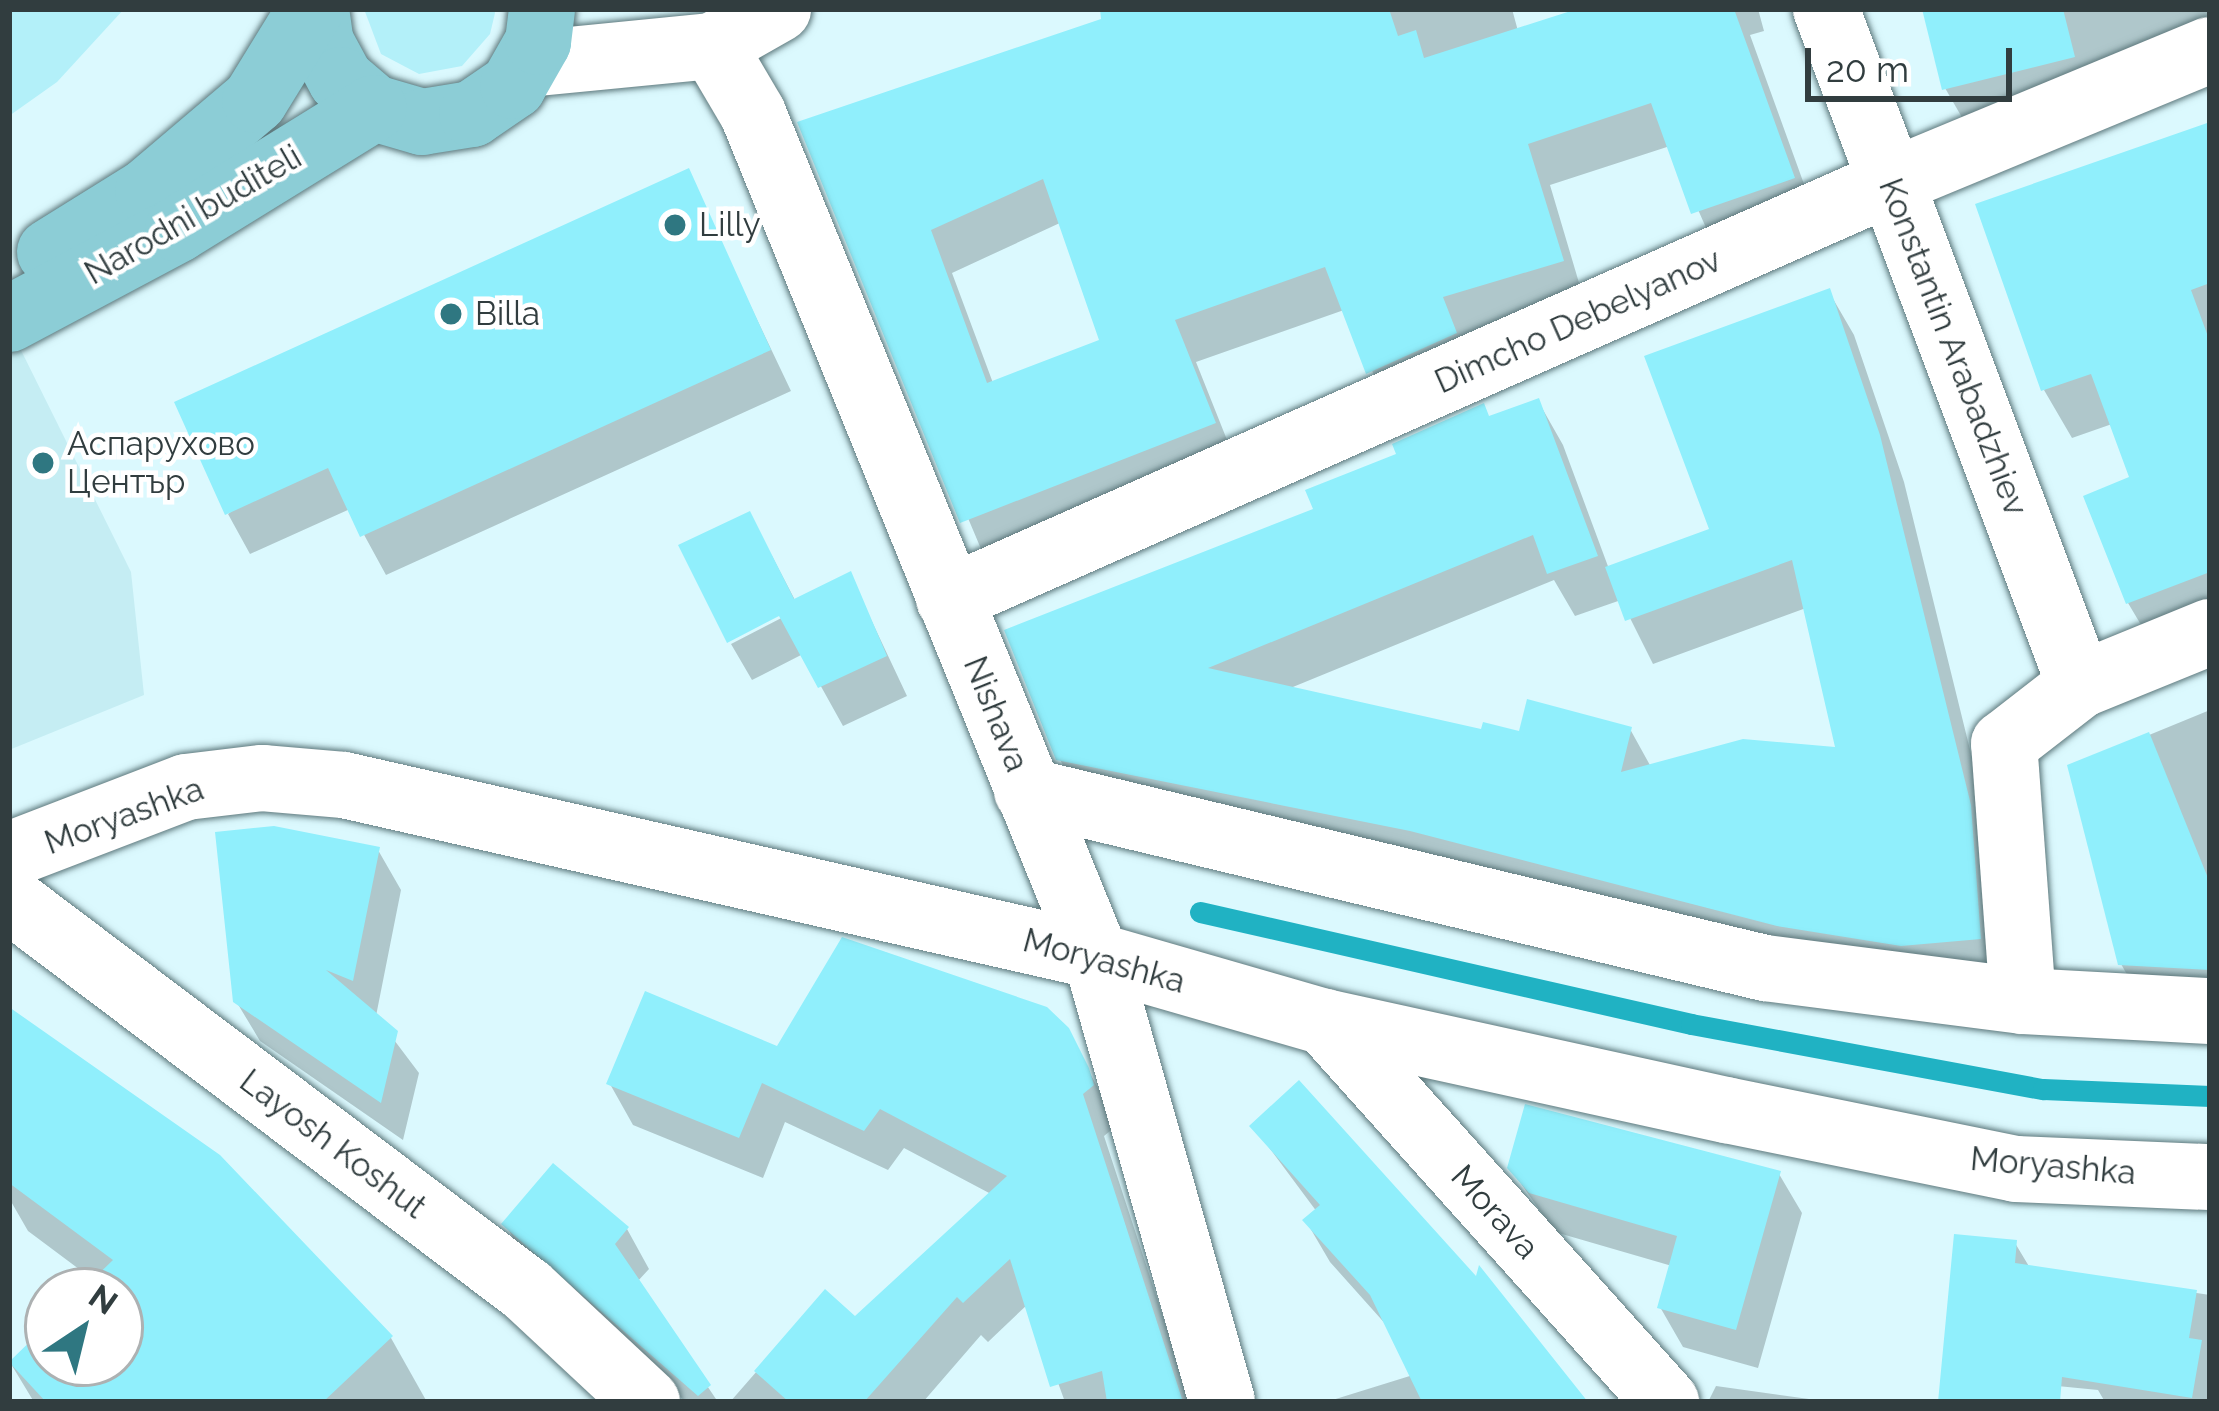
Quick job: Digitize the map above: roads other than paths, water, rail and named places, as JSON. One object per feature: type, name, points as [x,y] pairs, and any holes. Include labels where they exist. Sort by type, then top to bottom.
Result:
[{"type":"main road","points":[[313,9],[329,62],[374,108],[422,122],[460,118],[494,102],[535,37]]},
{"type":"main road","points":[[9,278],[148,191],[255,100],[313,9]]},
{"type":"main road","name":"Narodni buditeli","points":[[9,319],[178,229],[374,108]]},
{"type":"street","points":[[535,37],[713,46],[778,9]]},
{"type":"street","name":"Konstantin Arabadzhiev","points":[[1826,9],[2080,685]]},
{"type":"street","name":"Nishava","points":[[713,46],[753,114],[1096,956],[1222,1402]]},
{"type":"street","name":"Dimcho Debelyanov","points":[[950,598],[1891,182],[2210,50]]},
{"type":"street","points":[[2023,1001],[2004,744],[2080,685],[2210,632]]},
{"type":"street","name":"Moryashka","points":[[9,855],[186,787],[262,778],[344,784],[1096,956],[1325,1022],[2016,1169],[2210,1177]]},
{"type":"street","points":[[1027,791],[1765,968],[2023,1001],[2210,1011]]},
{"type":"street","name":"Layosh Koshut","points":[[9,899],[527,1291],[647,1402]]},
{"type":"street","name":"Morava","points":[[1325,1022],[1666,1402]]},
{"type":"waterway","points":[[1200,912],[1691,1024],[2043,1089],[2210,1096]]},
{"type":"place","name":"Lilly","points":[[675,225]]},
{"type":"place","name":"Billa","points":[[451,314]]},
{"type":"place","name":"Аспарухово Център","points":[[43,463]]}]
